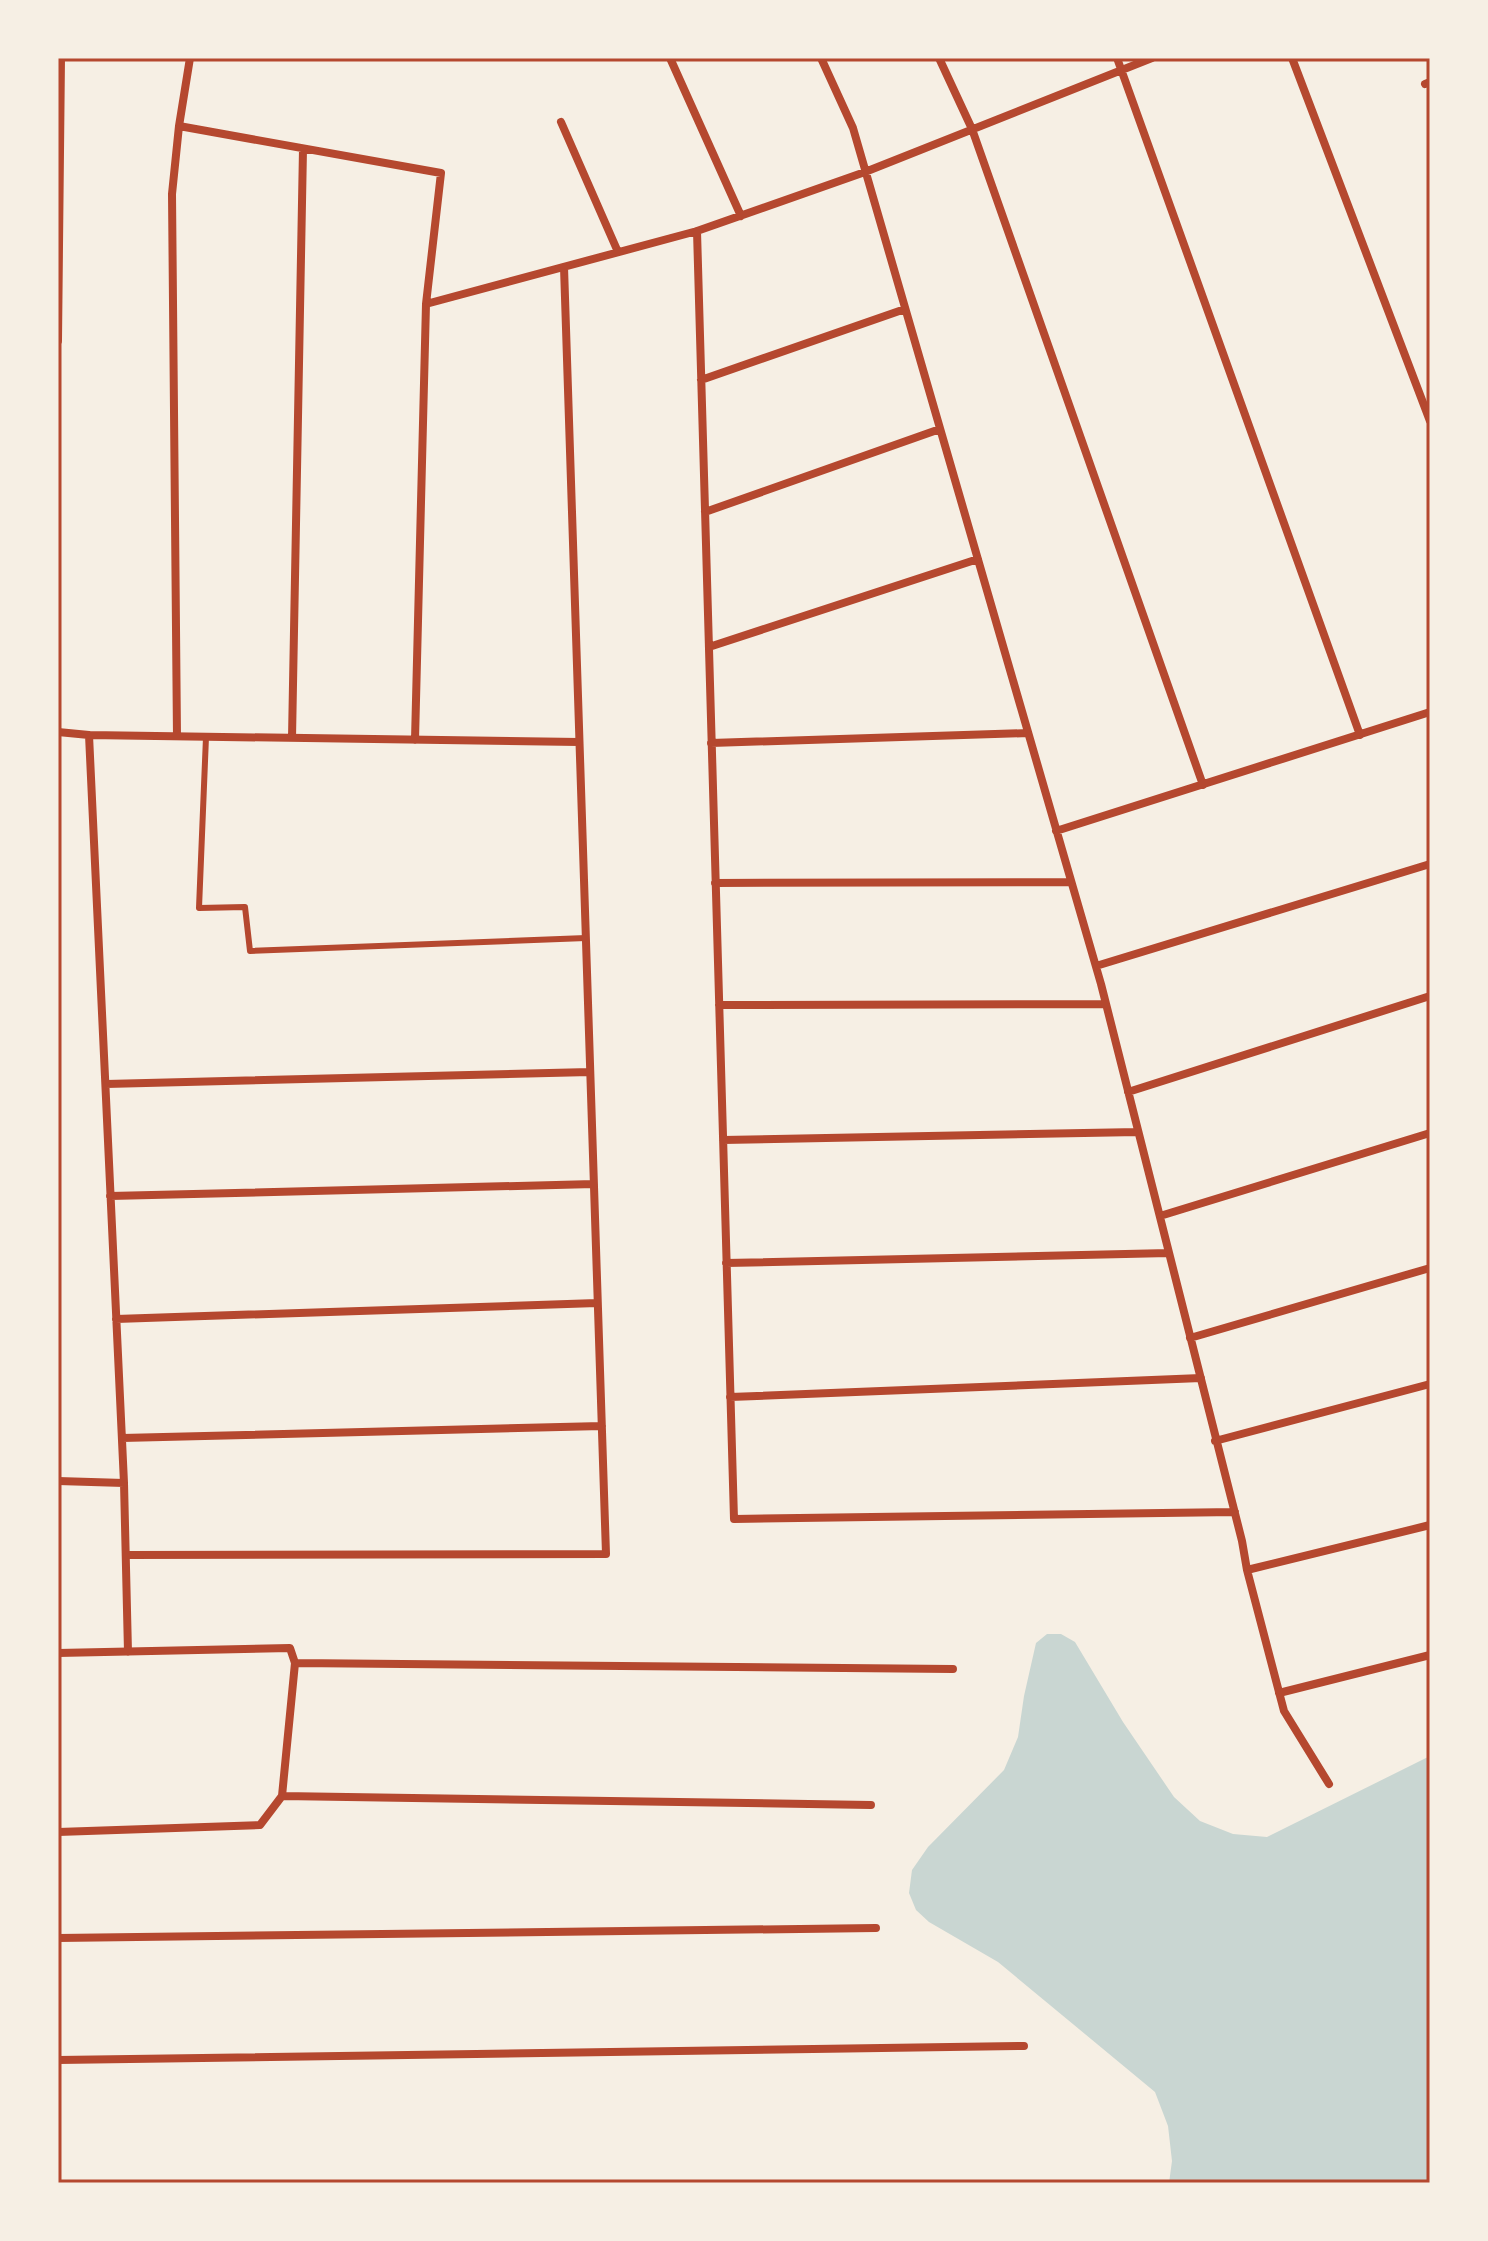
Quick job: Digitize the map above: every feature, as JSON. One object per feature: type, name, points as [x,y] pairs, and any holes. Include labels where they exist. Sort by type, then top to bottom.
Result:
[{"type":"street","points":[[58,341],[61,58]]},
{"type":"street","points":[[177,736],[172,194],[190,58]]},
{"type":"street","points":[[670,58],[741,216]]},
{"type":"street","points":[[821,58],[853,128],[1096,966],[1284,1711],[1329,1784]]},
{"type":"street","points":[[939,58],[972,129],[1203,785]]},
{"type":"street","points":[[1117,58],[1360,735]]},
{"type":"street","points":[[426,304],[697,231],[865,172],[1152,58]]},
{"type":"street","points":[[1292,58],[1430,421]]},
{"type":"street","points":[[561,122],[618,252]]},
{"type":"street","points":[[179,126],[441,173],[426,304],[415,740]]},
{"type":"street","points":[[292,738],[303,149]]},
{"type":"street","points":[[697,231],[734,1519],[1235,1512]]},
{"type":"street","points":[[126,1555],[606,1554],[564,267]]},
{"type":"street","points":[[701,380],[905,309]]},
{"type":"street","points":[[705,512],[940,429]]},
{"type":"street","points":[[709,647],[978,559]]},
{"type":"street","points":[[1056,831],[1430,712]]},
{"type":"street","points":[[58,732],[89,735],[579,742]]},
{"type":"street","points":[[711,743],[1028,733]]},
{"type":"street","points":[[89,735],[124,1483],[128,1652]]},
{"type":"street","points":[[1096,966],[1430,864]]},
{"type":"street","points":[[715,883],[1071,882]]},
{"type":"street","points":[[1128,1092],[1430,996]]},
{"type":"street","points":[[719,1005],[1106,1004]]},
{"type":"street","points":[[106,1084],[590,1072]]},
{"type":"street","points":[[723,1140],[1138,1132]]},
{"type":"street","points":[[1160,1216],[1430,1133]]},
{"type":"street","points":[[110,1196],[594,1184]]},
{"type":"street","points":[[726,1263],[1169,1253]]},
{"type":"street","points":[[1190,1338],[1430,1268]]},
{"type":"street","points":[[116,1319],[597,1303]]},
{"type":"street","points":[[730,1397],[1201,1378]]},
{"type":"street","points":[[1215,1441],[1430,1384]]},
{"type":"street","points":[[122,1438],[602,1426]]},
{"type":"street","points":[[58,1481],[124,1483]]},
{"type":"street","points":[[1247,1570],[1430,1525]]},
{"type":"street","points":[[58,1653],[290,1648],[295,1663],[282,1796],[260,1825],[58,1832]]},
{"type":"street","points":[[1279,1693],[1430,1655]]},
{"type":"street","points":[[295,1663],[953,1669]]},
{"type":"street","points":[[282,1796],[871,1805]]},
{"type":"street","points":[[58,1938],[876,1928]]},
{"type":"street","points":[[58,2060],[1024,2046]]},
{"type":"lane","points":[[206,737],[199,908],[245,907],[250,951],[586,938]]},
{"type":"shaded area","points":[[1047,1634],[1061,1634],[1075,1642],[1123,1722],[1174,1797],[1200,1821],[1233,1834],[1267,1837],[1430,1756],[1430,2183],[1169,2183],[1172,2161],[1168,2126],[1155,2092],[998,1962],[929,1922],[916,1910],[909,1893],[912,1870],[928,1847],[1004,1770],[1018,1737],[1036,1643]]}]
